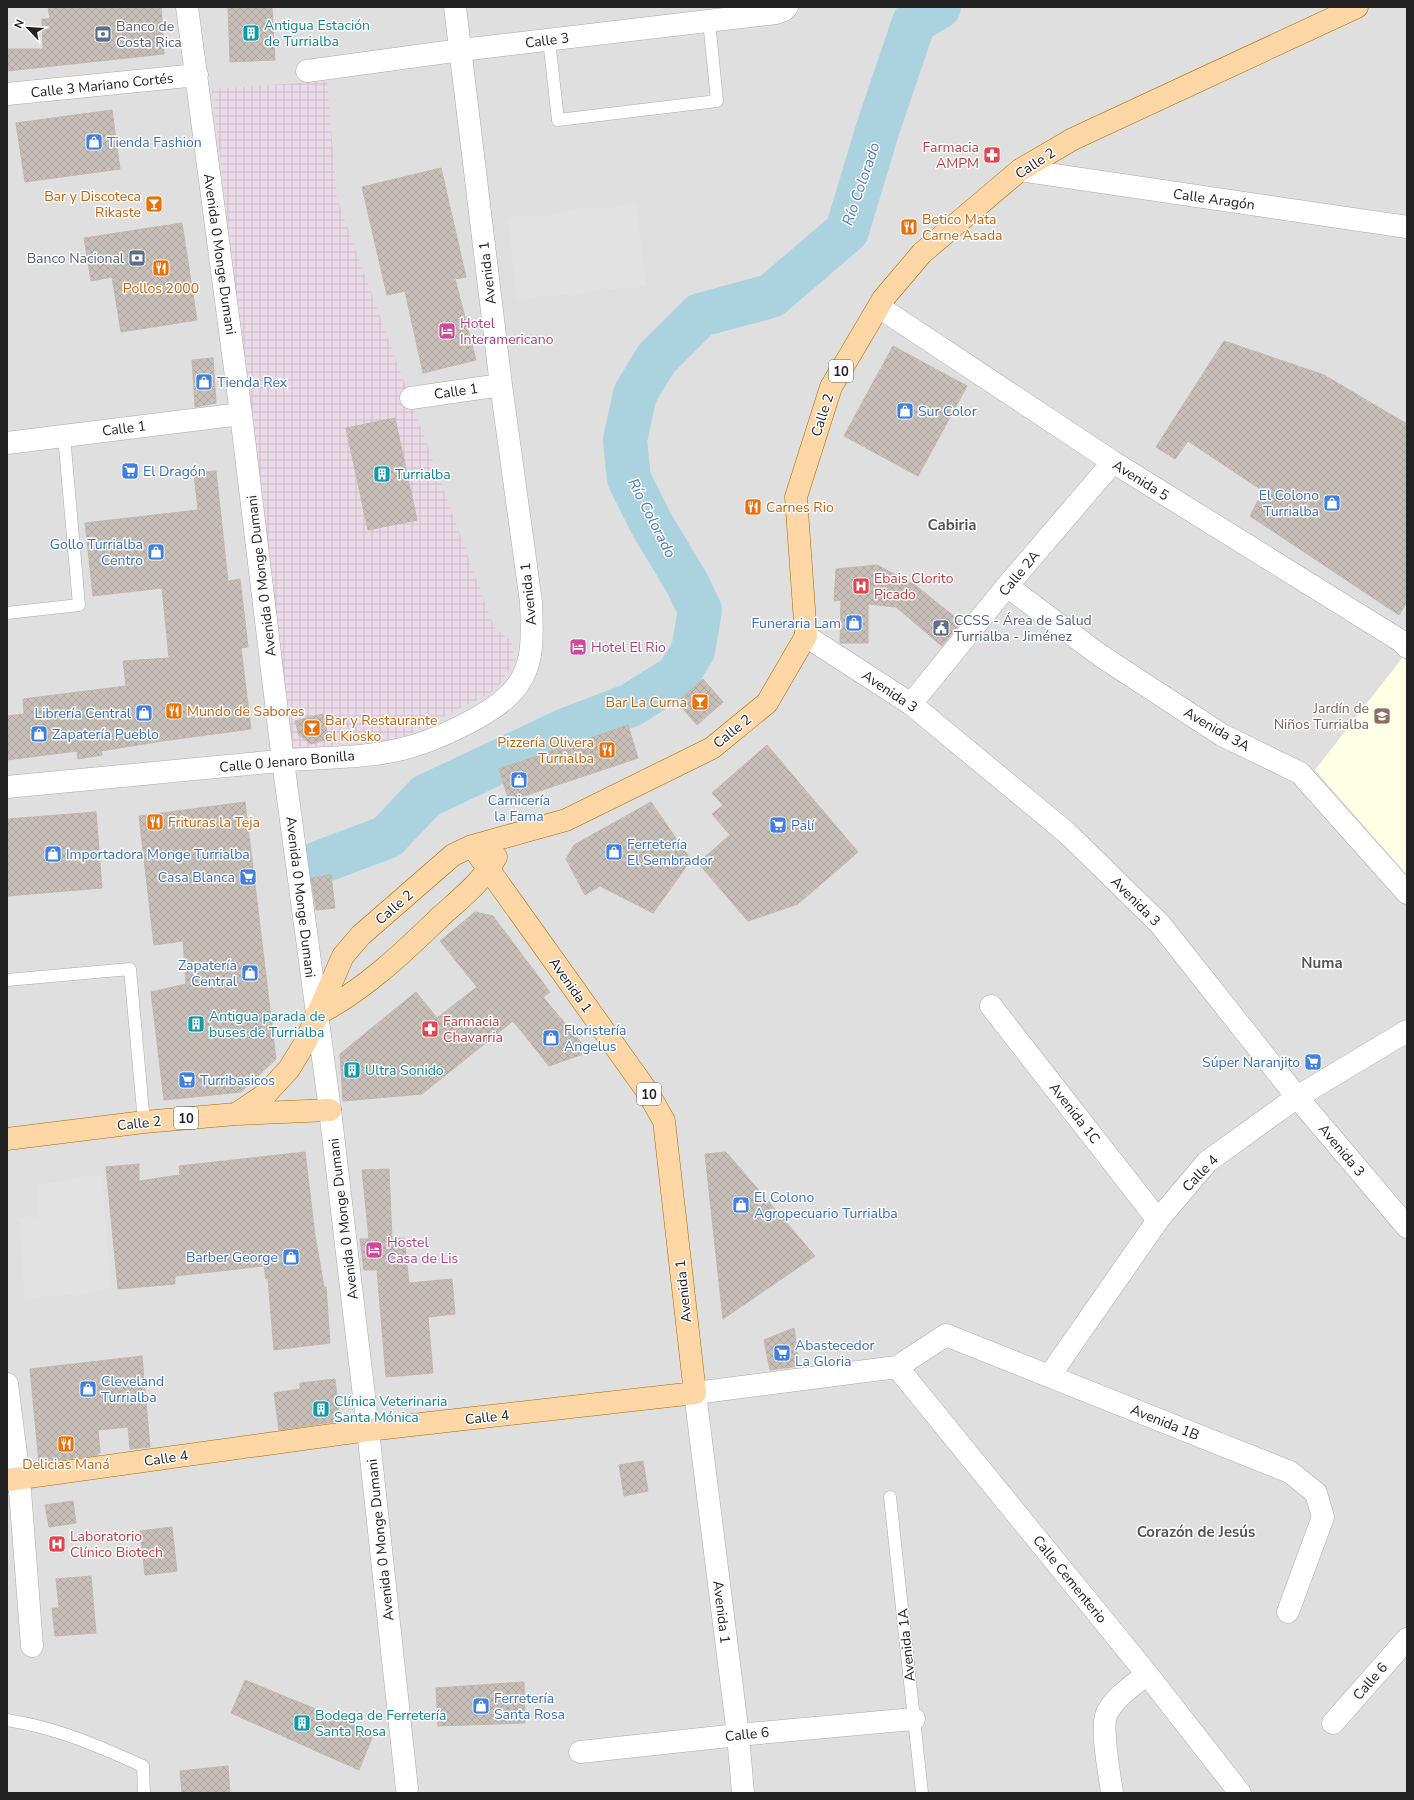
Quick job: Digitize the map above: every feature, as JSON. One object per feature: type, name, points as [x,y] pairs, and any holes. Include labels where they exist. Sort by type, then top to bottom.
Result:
[{"type":"main road","name":"Calle 2","points":[[7,1139],[144,1122],[236,1114],[266,1094],[289,1069],[305,1043],[343,956],[361,935],[452,855],[472,846],[566,820],[712,748],[767,703],[806,636],[796,498],[831,387],[879,307],[922,252],[1020,170],[1073,139],[1357,7]]},
{"type":"main road","points":[[316,1015],[352,994],[392,963],[489,869],[507,836]]},
{"type":"main road","name":"Avenida 1","points":[[472,846],[647,1091],[664,1121],[695,1393]]},
{"type":"main road","points":[[236,1114],[330,1110]]},
{"type":"main road","name":"Calle 4","points":[[13,1479],[368,1430],[695,1393]]},
{"type":"street","name":"Avenida 0 Monge Dumani","points":[[187,7],[241,414],[283,761],[330,1110],[368,1430],[407,1789]]},
{"type":"street","name":"Avenida 1","points":[[455,7],[501,385],[531,602],[531,657]]},
{"type":"street","name":"Calle 3","points":[[307,71],[461,50],[776,13],[787,7]]},
{"type":"street","name":"Calle 3 Mariano Cortés","points":[[7,94],[196,75]]},
{"type":"street","name":"Calle Aragón","points":[[1020,170],[1407,227]]},
{"type":"street","name":"Avenida 5","points":[[879,307],[1113,462],[1405,640]]},
{"type":"street","name":"Calle 1","points":[[411,398],[501,385]]},
{"type":"street","name":"Calle 1","points":[[7,443],[241,414]]},
{"type":"street","name":"Calle 2A","points":[[911,704],[1007,586],[1113,462]]},
{"type":"street","name":"Avenida 3A","points":[[1007,586],[1101,656],[1222,735],[1300,773],[1407,893]]},
{"type":"street","name":"Avenida 3","points":[[806,636],[911,704],[1066,833],[1160,924],[1297,1097],[1407,1227]]},
{"type":"street","name":"Calle 0 Jenaro Bonilla","points":[[7,787],[283,761],[377,754],[402,749],[426,741],[494,707],[512,692],[524,674],[531,657]]},
{"type":"street","points":[[305,924],[334,975]]},
{"type":"street","name":"Avenida 1C","points":[[991,1006],[1158,1220]]},
{"type":"street","name":"Calle 4","points":[[1050,1375],[1158,1220],[1206,1162],[1297,1097],[1407,1031]]},
{"type":"street","name":"Avenida 1B","points":[[897,1367],[946,1334],[1290,1472],[1316,1493],[1323,1517],[1288,1612]]},
{"type":"street","name":"Calle 4","points":[[695,1393],[897,1367]]},
{"type":"street","name":"Calle Cementerio","points":[[897,1367],[1147,1674],[1240,1793]]},
{"type":"street","points":[[7,1384],[13,1479],[32,1646]]},
{"type":"street","name":"Avenida 1","points":[[695,1393],[744,1793]]},
{"type":"street","name":"Calle 6","points":[[1333,1723],[1407,1639]]},
{"type":"street","points":[[1112,1793],[1105,1735],[1107,1714],[1118,1699],[1147,1674]]},
{"type":"street","name":"Calle 6","points":[[580,1752],[738,1735],[914,1719]]},
{"type":"lane","points":[[549,40],[558,120],[717,101],[709,21]]},
{"type":"lane","points":[[7,613],[79,605],[64,436]]},
{"type":"lane","points":[[7,980],[130,969],[144,1122]]},
{"type":"lane","name":"Avenida 1A","points":[[890,1497],[922,1793]]},
{"type":"lane","points":[[7,1720],[32,1724],[64,1732],[143,1766],[144,1793]]},
{"type":"shaded area","points":[[7,7],[1407,7],[1407,1793],[7,1793]]},
{"type":"shaded area","points":[[327,81],[337,199],[494,627],[511,641],[515,660],[496,690],[398,740],[290,749],[212,89]]},
{"type":"shaded area","points":[[636,203],[646,285],[517,301],[508,219]]},
{"type":"shaded area","name":"Jardín de Niños Turrialba","points":[[1403,657],[1407,662],[1407,875],[1315,770]]},
{"type":"shaded area","points":[[102,1175],[111,1290],[25,1300],[19,1219],[37,1217],[37,1185]]},
{"type":"building","name":"Banco de Costa Rica","points":[[48,7],[161,7],[164,54],[7,71],[7,49],[43,49],[42,19],[50,19]]},
{"type":"building","name":"Antigua Estación de Turrialba","points":[[228,7],[272,7],[275,60],[230,62]]},
{"type":"building","points":[[112,110],[120,169],[25,182],[16,123]]},
{"type":"building","points":[[441,168],[466,277],[455,279],[476,360],[423,373],[405,291],[387,295],[362,187]]},
{"type":"building","name":"Banco Nacional","points":[[182,223],[197,320],[121,332],[112,277],[91,281],[84,238]]},
{"type":"building","name":"El Colono Turrialba","points":[[1224,341],[1324,375],[1407,424],[1407,602],[1399,615],[1250,516],[1263,491],[1188,441],[1175,459],[1156,447]]},
{"type":"building","name":"Sur Color","points":[[893,346],[967,386],[918,476],[844,436]]},
{"type":"building","name":"Tienda Rex","points":[[213,358],[216,403],[195,407],[192,360]]},
{"type":"building","name":"Turrialba","points":[[395,418],[417,520],[368,530],[346,428]]},
{"type":"building","points":[[216,471],[228,581],[240,579],[248,647],[241,648],[251,729],[101,751],[102,755],[78,759],[77,751],[7,760],[7,716],[24,714],[23,699],[126,686],[123,661],[169,658],[162,588],[93,596],[85,523],[198,510],[194,473]]},
{"type":"building","points":[[877,565],[915,585],[961,622],[942,646],[896,607],[868,604],[868,643],[840,643],[841,600],[834,601],[836,569]]},
{"type":"building","name":"Bar La Curna","points":[[703,679],[723,702],[697,725],[677,702]]},
{"type":"building","name":"Bar y Restaurante el Kiosko","points":[[323,714],[329,739],[311,744],[299,735],[295,721]]},
{"type":"building","points":[[628,725],[638,758],[509,801],[499,769]]},
{"type":"building","name":"Palí","points":[[767,745],[858,852],[798,904],[748,921],[698,863],[730,835],[712,814],[723,805],[712,793]]},
{"type":"building","points":[[245,802],[276,1059],[241,1092],[164,1100],[151,992],[186,984],[183,941],[154,945],[139,816]]},
{"type":"building","name":"Ferretería El Sembrador","points":[[651,802],[691,860],[653,913],[600,886],[585,895],[566,859],[574,845]]},
{"type":"building","name":"Importadora Monge Turrialba","points":[[96,812],[102,888],[7,896],[7,819]]},
{"type":"building","points":[[331,875],[335,908],[316,910],[311,878]]},
{"type":"building","points":[[475,912],[493,916],[550,992],[543,997],[589,1052],[549,1066],[513,1021],[422,1094],[343,1101],[340,1054],[416,992],[437,1018],[477,987],[440,941]]},
{"type":"building","points":[[305,1152],[315,1235],[324,1287],[326,1287],[330,1343],[274,1350],[268,1279],[266,1279],[264,1266],[175,1276],[175,1284],[118,1289],[106,1167],[139,1164],[139,1181],[180,1175],[179,1166]]},
{"type":"building","name":"El Colono Agropecuario Turrialba","points":[[726,1152],[815,1256],[723,1319],[705,1154]]},
{"type":"building","points":[[389,1169],[392,1239],[404,1238],[409,1283],[452,1279],[455,1314],[428,1317],[433,1373],[386,1377],[377,1270],[364,1270],[360,1239],[369,1239],[362,1170]]},
{"type":"building","name":"Abastecedor La Gloria","points":[[794,1328],[799,1366],[770,1370],[764,1340]]},
{"type":"building","name":"Cleveland Turrialba","points":[[142,1356],[150,1447],[130,1449],[128,1427],[98,1430],[100,1453],[97,1453],[98,1455],[39,1463],[30,1369]]},
{"type":"building","name":"Clínica Veterinaria Santa Mónica","points":[[335,1379],[340,1421],[279,1430],[274,1393],[300,1389],[300,1383]]},
{"type":"building","points":[[643,1461],[648,1491],[624,1496],[619,1465]]},
{"type":"building","points":[[73,1501],[76,1523],[49,1527],[45,1505]]},
{"type":"building","points":[[172,1527],[177,1571],[145,1575],[140,1531]]},
{"type":"building","points":[[91,1576],[96,1633],[55,1636],[52,1608],[59,1608],[56,1579]]},
{"type":"building","name":"Bodega de Ferretería Santa Rosa","points":[[245,1680],[374,1733],[359,1770],[231,1713]]},
{"type":"building","name":"Ferretería Santa Rosa","points":[[524,1682],[525,1723],[438,1726],[436,1688]]},
{"type":"building","points":[[228,1766],[230,1793],[182,1793],[180,1771]]},
{"type":"waterway","name":"Río Colorado","points":[[318,863],[387,837],[426,796],[568,729],[631,705],[677,676],[693,651],[700,610],[687,583],[651,523],[629,479],[625,440],[635,394],[657,358],[700,315],[771,296],[847,231],[878,128],[914,22],[939,7]]},
{"type":"place","name":"Antigua Estación de Turrialba","points":[[251,33]]},
{"type":"place","name":"Banco de Costa Rica","points":[[103,34]]},
{"type":"place","name":"Tienda Fashion","points":[[94,142]]},
{"type":"place","name":"Farmacia AMPM","points":[[992,155]]},
{"type":"place","name":"Bar y Discoteca Rikaste","points":[[154,204]]},
{"type":"place","name":"Betico Mata Carne Asada","points":[[909,227]]},
{"type":"place","name":"Banco Nacional","points":[[137,258]]},
{"type":"place","name":"Pollos 2000","points":[[161,268]]},
{"type":"place","name":"Hotel Interamericano","points":[[447,331]]},
{"type":"place","name":"Tienda Rex","points":[[204,382]]},
{"type":"place","name":"Sur Color","points":[[905,411]]},
{"type":"place","name":"El Dragón","points":[[130,471]]},
{"type":"place","name":"Turrialba","points":[[382,474]]},
{"type":"place","name":"El Colono Turrialba","points":[[1332,503]]},
{"type":"place","name":"Carnes Rio","points":[[753,507]]},
{"type":"place","name":"Gollo Turrialba Centro","points":[[156,552]]},
{"type":"place","name":"Ebais Clorito Picado","points":[[861,586]]},
{"type":"place","name":"Funeraria Lam","points":[[854,623]]},
{"type":"place","name":"CCSS - Área de Salud Turrialba - Jiménez","points":[[941,628]]},
{"type":"place","name":"Hotel El Rio","points":[[578,647]]},
{"type":"place","name":"Bar La Curna","points":[[700,702]]},
{"type":"place","name":"Mundo de Sabores","points":[[174,711]]},
{"type":"place","name":"Librería Central","points":[[144,713]]},
{"type":"place","name":"Jardín de Niños Turrialba","points":[[1382,716]]},
{"type":"place","name":"Bar y Restaurante el Kiosko","points":[[312,728]]},
{"type":"place","name":"Zapatería Pueblo","points":[[39,734]]},
{"type":"place","name":"Pizzería Olivera Turrialba","points":[[607,750]]},
{"type":"place","name":"Carnicería la Fama","points":[[519,780]]},
{"type":"place","name":"Frituras la Teja","points":[[155,822]]},
{"type":"place","name":"Palí","points":[[778,825]]},
{"type":"place","name":"Ferretería El Sembrador","points":[[614,852]]},
{"type":"place","name":"Importadora Monge Turrialba","points":[[53,854]]},
{"type":"place","name":"Casa Blanca","points":[[248,877]]},
{"type":"place","name":"Zapatería Central","points":[[250,973]]},
{"type":"place","name":"Antigua parada de buses de Turrialba","points":[[196,1024]]},
{"type":"place","name":"Farmacia Chavarria","points":[[430,1029]]},
{"type":"place","name":"Floristería Angelus","points":[[551,1038]]},
{"type":"place","name":"Súper Naranjito","points":[[1313,1062]]},
{"type":"place","name":"Ultra Sonido","points":[[352,1070]]},
{"type":"place","name":"Turribasicos","points":[[187,1080]]},
{"type":"place","name":"El Colono Agropecuario Turrialba","points":[[741,1205]]},
{"type":"place","name":"Hostel Casa de Lis","points":[[374,1250]]},
{"type":"place","name":"Barber George","points":[[291,1257]]},
{"type":"place","name":"Abastecedor La Gloria","points":[[782,1353]]},
{"type":"place","name":"Cleveland Turrialba","points":[[88,1389]]},
{"type":"place","name":"Clínica Veterinaria Santa Mónica","points":[[321,1409]]},
{"type":"place","name":"Delicias Maná","points":[[66,1444]]},
{"type":"place","name":"Laboratorio Clínico Biotech","points":[[57,1544]]},
{"type":"place","name":"Ferretería Santa Rosa","points":[[481,1706]]},
{"type":"place","name":"Bodega de Ferretería Santa Rosa","points":[[302,1723]]},
{"type":"district","name":"Cabiria","points":[[952,525]]},
{"type":"district","name":"Numa","points":[[1322,963]]},
{"type":"district","name":"Corazón de Jesús","points":[[1196,1532]]}]
